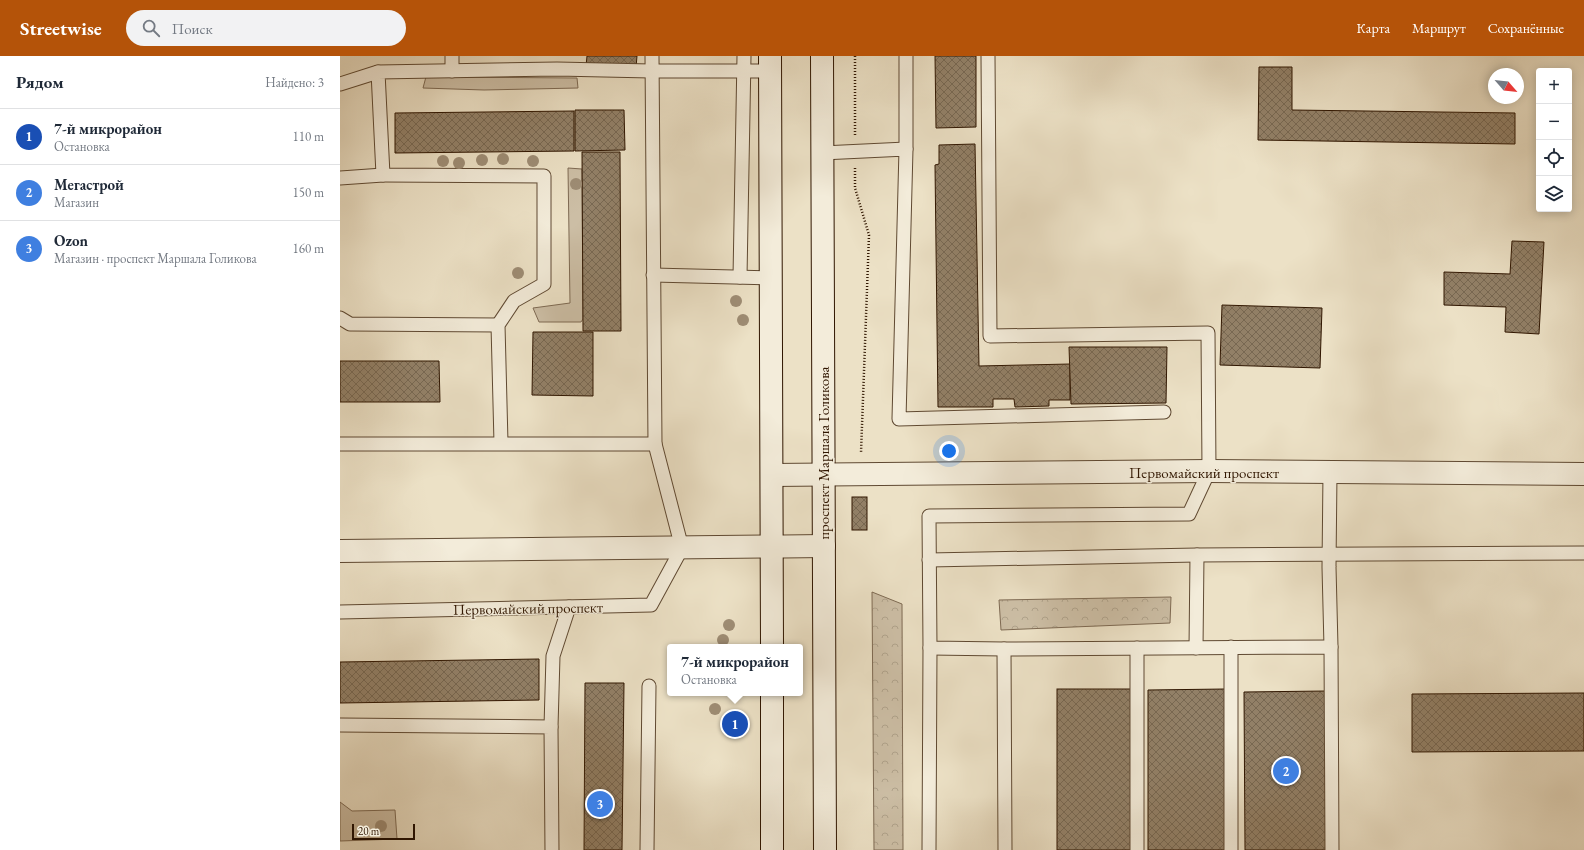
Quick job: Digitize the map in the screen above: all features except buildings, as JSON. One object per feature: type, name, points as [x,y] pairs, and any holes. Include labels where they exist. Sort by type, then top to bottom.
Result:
[{"type":"main road","name":"проспект Маршала Голикова","points":[[822,56],[825,850]]},
{"type":"main road","points":[[770,64],[772,644]]},
{"type":"main road","name":"Первомайский проспект","points":[[772,475],[1209,471],[1584,474]]},
{"type":"main road","points":[[340,551],[824,546]]},
{"type":"main road","points":[[772,696],[772,850]]},
{"type":"lane","points":[[452,56],[452,71]]},
{"type":"lane","points":[[652,56],[655,444],[682,548]]},
{"type":"lane","points":[[740,277],[744,56]]},
{"type":"lane","points":[[906,56],[906,149],[899,419],[1164,412]]},
{"type":"lane","points":[[929,850],[929,516],[1189,514],[1209,471],[1208,333],[990,336],[988,56]]},
{"type":"lane","points":[[340,84],[378,72],[452,71],[556,62],[651,71],[744,71],[770,64]]},
{"type":"lane","points":[[378,72],[383,175]]},
{"type":"lane","points":[[822,153],[906,149]]},
{"type":"lane","points":[[340,178],[383,175],[544,176],[544,284],[514,301],[498,325],[501,443]]},
{"type":"lane","points":[[653,275],[771,278]]},
{"type":"lane","points":[[340,318],[350,324],[498,325]]},
{"type":"lane","points":[[340,444],[655,444]]},
{"type":"lane","points":[[1330,473],[1329,554],[1332,850]]},
{"type":"lane","name":"Первомайский проспект","points":[[340,612],[651,605],[682,548]]},
{"type":"lane","points":[[929,560],[1197,555],[1584,553]]},
{"type":"lane","points":[[1196,648],[1197,555]]},
{"type":"lane","points":[[552,850],[551,727],[553,656],[568,607]]},
{"type":"lane","points":[[930,648],[1331,647]]},
{"type":"lane","points":[[1137,648],[1137,850]]},
{"type":"lane","points":[[1231,648],[1231,850]]},
{"type":"lane","points":[[1004,649],[1005,850]]},
{"type":"lane","points":[[647,850],[649,686]]},
{"type":"lane","points":[[340,724],[551,727]]},
{"type":"path","points":[[855,56],[855,188],[869,235],[861,475]]},
{"type":"green space","points":[[427,73],[449,77],[577,78],[578,88],[484,90],[423,88]]},
{"type":"green space","points":[[568,168],[582,169],[583,319],[581,322],[539,322],[533,308],[570,303]]},
{"type":"green space","points":[[872,592],[902,604],[903,850],[874,850]]},
{"type":"green space","points":[[1171,597],[1170,623],[1001,630],[999,600]]},
{"type":"green space","points":[[340,802],[352,811],[395,810],[397,839],[340,841]]},
{"type":"place","name":"7-й микрорайон","points":[[735,724]]},
{"type":"place","name":"Мегастрой","points":[[1286,771]]},
{"type":"place","name":"Ozon","points":[[600,804]]}]
